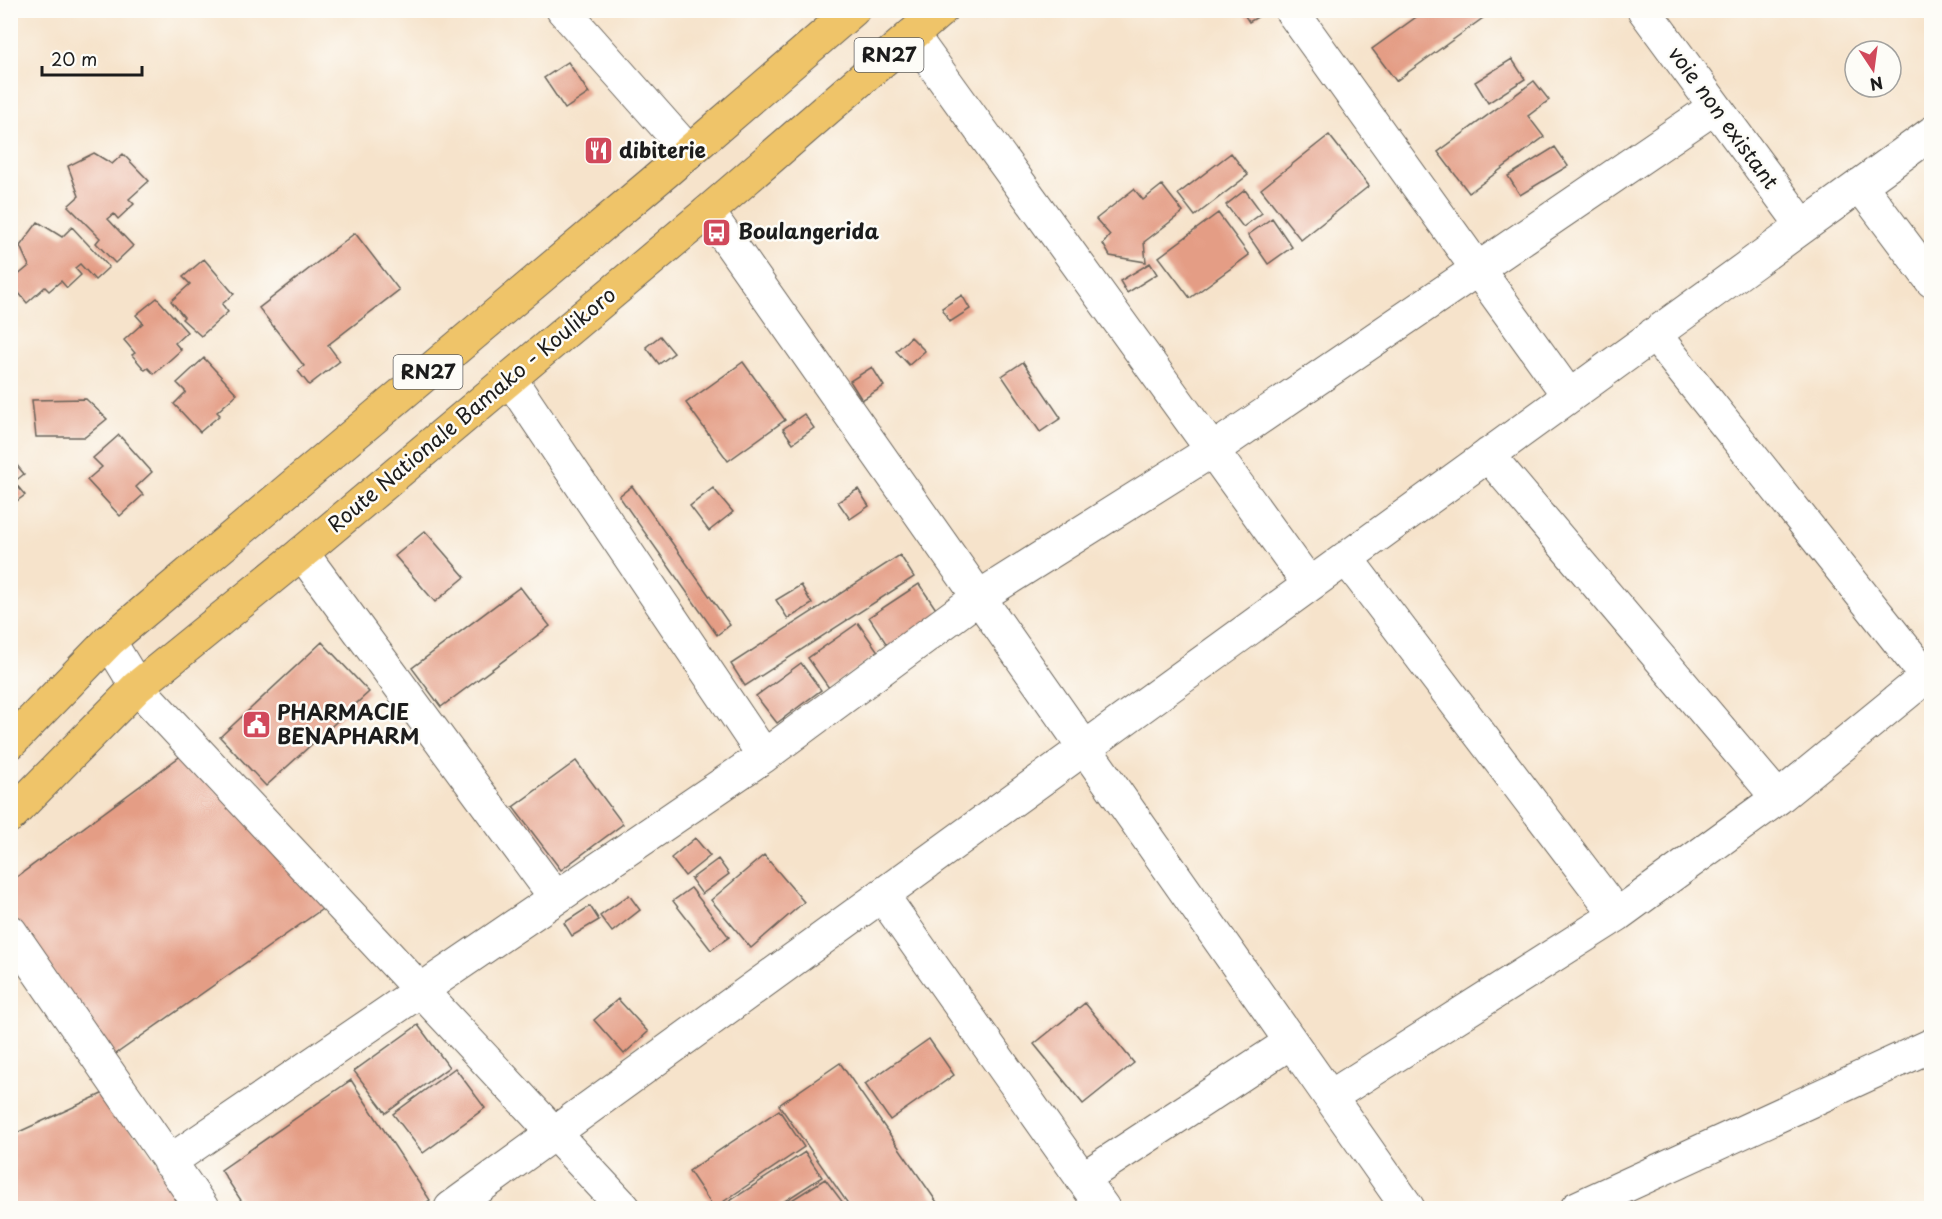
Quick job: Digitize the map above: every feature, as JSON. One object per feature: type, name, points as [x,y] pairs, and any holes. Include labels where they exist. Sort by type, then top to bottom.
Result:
[{"type":"main road","name":"RN27","points":[[10,743],[109,641],[689,152],[853,10]]},
{"type":"main road","name":"Route Nationale Bamako - Koulikoro","points":[[10,816],[137,687],[510,379],[708,212],[940,10]]},
{"type":"street","points":[[563,10],[689,152]]},
{"type":"street","points":[[1291,10],[1569,396]]},
{"type":"street","name":"voie non existant","points":[[1644,10],[1803,226]]},
{"type":"street","points":[[912,35],[1309,584]]},
{"type":"street","points":[[169,1162],[764,756],[979,597],[1211,451],[1715,107]]},
{"type":"street","points":[[451,1209],[1084,746],[1932,132]]},
{"type":"street","points":[[1860,185],[1932,281]]},
{"type":"street","points":[[708,212],[1408,1209]]},
{"type":"street","points":[[1330,1097],[1617,915],[1778,798],[1930,677],[1654,334]]},
{"type":"street","points":[[510,379],[764,756]]},
{"type":"street","points":[[1488,455],[1778,798]]},
{"type":"street","points":[[302,553],[556,898]]},
{"type":"street","points":[[1346,558],[1617,915]]},
{"type":"street","points":[[109,641],[137,687],[624,1209]]},
{"type":"street","points":[[882,895],[1103,1209]]},
{"type":"street","points":[[10,931],[202,1209]]},
{"type":"street","points":[[1082,1179],[1291,1042]]},
{"type":"street","points":[[1577,1209],[1932,1045]]},
{"type":"building","points":[[1241,10],[1258,10],[1261,15],[1249,22]]},
{"type":"building","points":[[1426,10],[1494,10],[1396,81],[1372,49]]},
{"type":"building","points":[[1512,59],[1525,79],[1488,103],[1475,82]]},
{"type":"building","points":[[568,62],[589,93],[565,109],[544,78]]},
{"type":"building","points":[[1534,81],[1549,100],[1528,116],[1544,137],[1469,193],[1438,152]]},
{"type":"building","points":[[1329,135],[1369,186],[1301,240],[1261,189]]},
{"type":"building","points":[[1555,147],[1568,166],[1520,195],[1508,176]]},
{"type":"building","points":[[94,153],[112,164],[123,154],[149,181],[129,199],[134,204],[118,219],[114,214],[108,219],[133,246],[115,263],[96,243],[100,238],[68,206],[79,196],[68,166]]},
{"type":"building","points":[[1231,153],[1248,175],[1195,216],[1178,194]]},
{"type":"building","points":[[1162,185],[1183,212],[1144,242],[1146,262],[1110,256],[1103,244],[1110,235],[1096,219],[1134,189],[1143,200]]},
{"type":"building","points":[[1245,190],[1262,213],[1243,227],[1226,205]]},
{"type":"building","points":[[1218,213],[1249,255],[1190,298],[1159,257]]},
{"type":"building","points":[[1272,218],[1292,247],[1268,264],[1248,235]]},
{"type":"building","points":[[38,222],[62,237],[72,227],[109,267],[95,280],[80,264],[75,268],[81,275],[67,288],[61,281],[49,291],[45,287],[27,303],[10,282],[29,266],[20,246]]},
{"type":"building","points":[[355,233],[399,290],[328,345],[340,361],[309,385],[298,371],[304,366],[259,308]]},
{"type":"building","points":[[204,259],[234,294],[222,304],[228,312],[201,336],[182,319],[184,317],[171,301],[190,284],[183,277]]},
{"type":"building","points":[[1150,263],[1157,274],[1127,293],[1120,281]]},
{"type":"building","points":[[962,295],[970,309],[950,322],[942,308]]},
{"type":"building","points":[[157,298],[187,332],[175,343],[181,350],[154,374],[148,368],[145,370],[132,355],[135,353],[124,340],[143,323],[136,315]]},
{"type":"building","points":[[660,336],[674,353],[659,364],[646,347]]},
{"type":"building","points":[[911,337],[925,351],[909,365],[896,351]]},
{"type":"building","points":[[204,358],[237,394],[217,412],[220,415],[200,432],[174,404],[186,392],[177,383]]},
{"type":"building","points":[[743,362],[785,420],[728,461],[686,403]]},
{"type":"building","points":[[1023,362],[1061,418],[1040,432],[1002,376]]},
{"type":"building","points":[[872,367],[884,386],[862,400],[850,381]]},
{"type":"building","points":[[86,399],[107,419],[85,437],[36,437],[32,400]]},
{"type":"building","points":[[804,414],[814,428],[793,443],[783,429]]},
{"type":"building","points":[[119,435],[152,472],[136,487],[143,495],[120,516],[87,480],[102,467],[93,458]]},
{"type":"building","points":[[10,457],[24,474],[14,482],[25,495],[10,506]]},
{"type":"building","points":[[632,486],[730,625],[717,635],[619,496]]},
{"type":"building","points":[[713,488],[733,512],[709,531],[690,506]]},
{"type":"building","points":[[858,489],[869,506],[850,519],[838,502]]},
{"type":"building","points":[[425,531],[465,577],[435,602],[395,556]]},
{"type":"building","points":[[900,555],[914,577],[745,686],[731,664]]},
{"type":"building","points":[[919,584],[940,615],[889,648],[869,617]]},
{"type":"building","points":[[801,585],[812,604],[788,619],[776,600]]},
{"type":"building","points":[[520,587],[550,626],[441,707],[412,668]]},
{"type":"building","points":[[858,623],[879,653],[829,688],[808,658]]},
{"type":"building","points":[[322,642],[369,692],[266,786],[220,737]]},
{"type":"building","points":[[801,663],[821,690],[777,723],[756,696]]},
{"type":"building","points":[[182,755],[328,905],[113,1056],[10,912],[10,882]]},
{"type":"building","points":[[576,761],[623,824],[561,870],[513,807]]},
{"type":"building","points":[[695,838],[710,856],[685,876],[671,858]]},
{"type":"building","points":[[764,855],[804,902],[751,948],[711,900]]},
{"type":"building","points":[[718,859],[729,874],[702,894],[691,879]]},
{"type":"building","points":[[691,888],[729,937],[711,950],[673,901]]},
{"type":"building","points":[[629,895],[640,910],[612,932],[600,916]]},
{"type":"building","points":[[590,906],[599,920],[572,936],[564,923]]},
{"type":"building","points":[[618,999],[648,1032],[624,1054],[594,1020]]},
{"type":"building","points":[[1085,1003],[1134,1063],[1083,1104],[1034,1044]]},
{"type":"building","points":[[418,1025],[449,1067],[386,1113],[354,1071]]},
{"type":"building","points":[[929,1039],[954,1075],[890,1120],[865,1084]]},
{"type":"building","points":[[840,1063],[941,1208],[851,1208],[779,1105]]},
{"type":"building","points":[[455,1068],[485,1108],[423,1153],[393,1114]]},
{"type":"building","points":[[351,1080],[430,1200],[418,1208],[246,1208],[221,1170]]},
{"type":"building","points":[[104,1093],[189,1208],[10,1208],[10,1136]]},
{"type":"building","points":[[779,1110],[804,1147],[714,1208],[689,1171]]},
{"type":"building","points":[[805,1152],[822,1177],[774,1208],[719,1208]]},
{"type":"building","points":[[825,1179],[847,1208],[779,1208]]},
{"type":"place","name":"dibiterie","points":[[598,151]]},
{"type":"place","name":"Boulangerida","points":[[717,232]]},
{"type":"place","name":"PHARMACIE BENAPHARM","points":[[256,725]]}]
